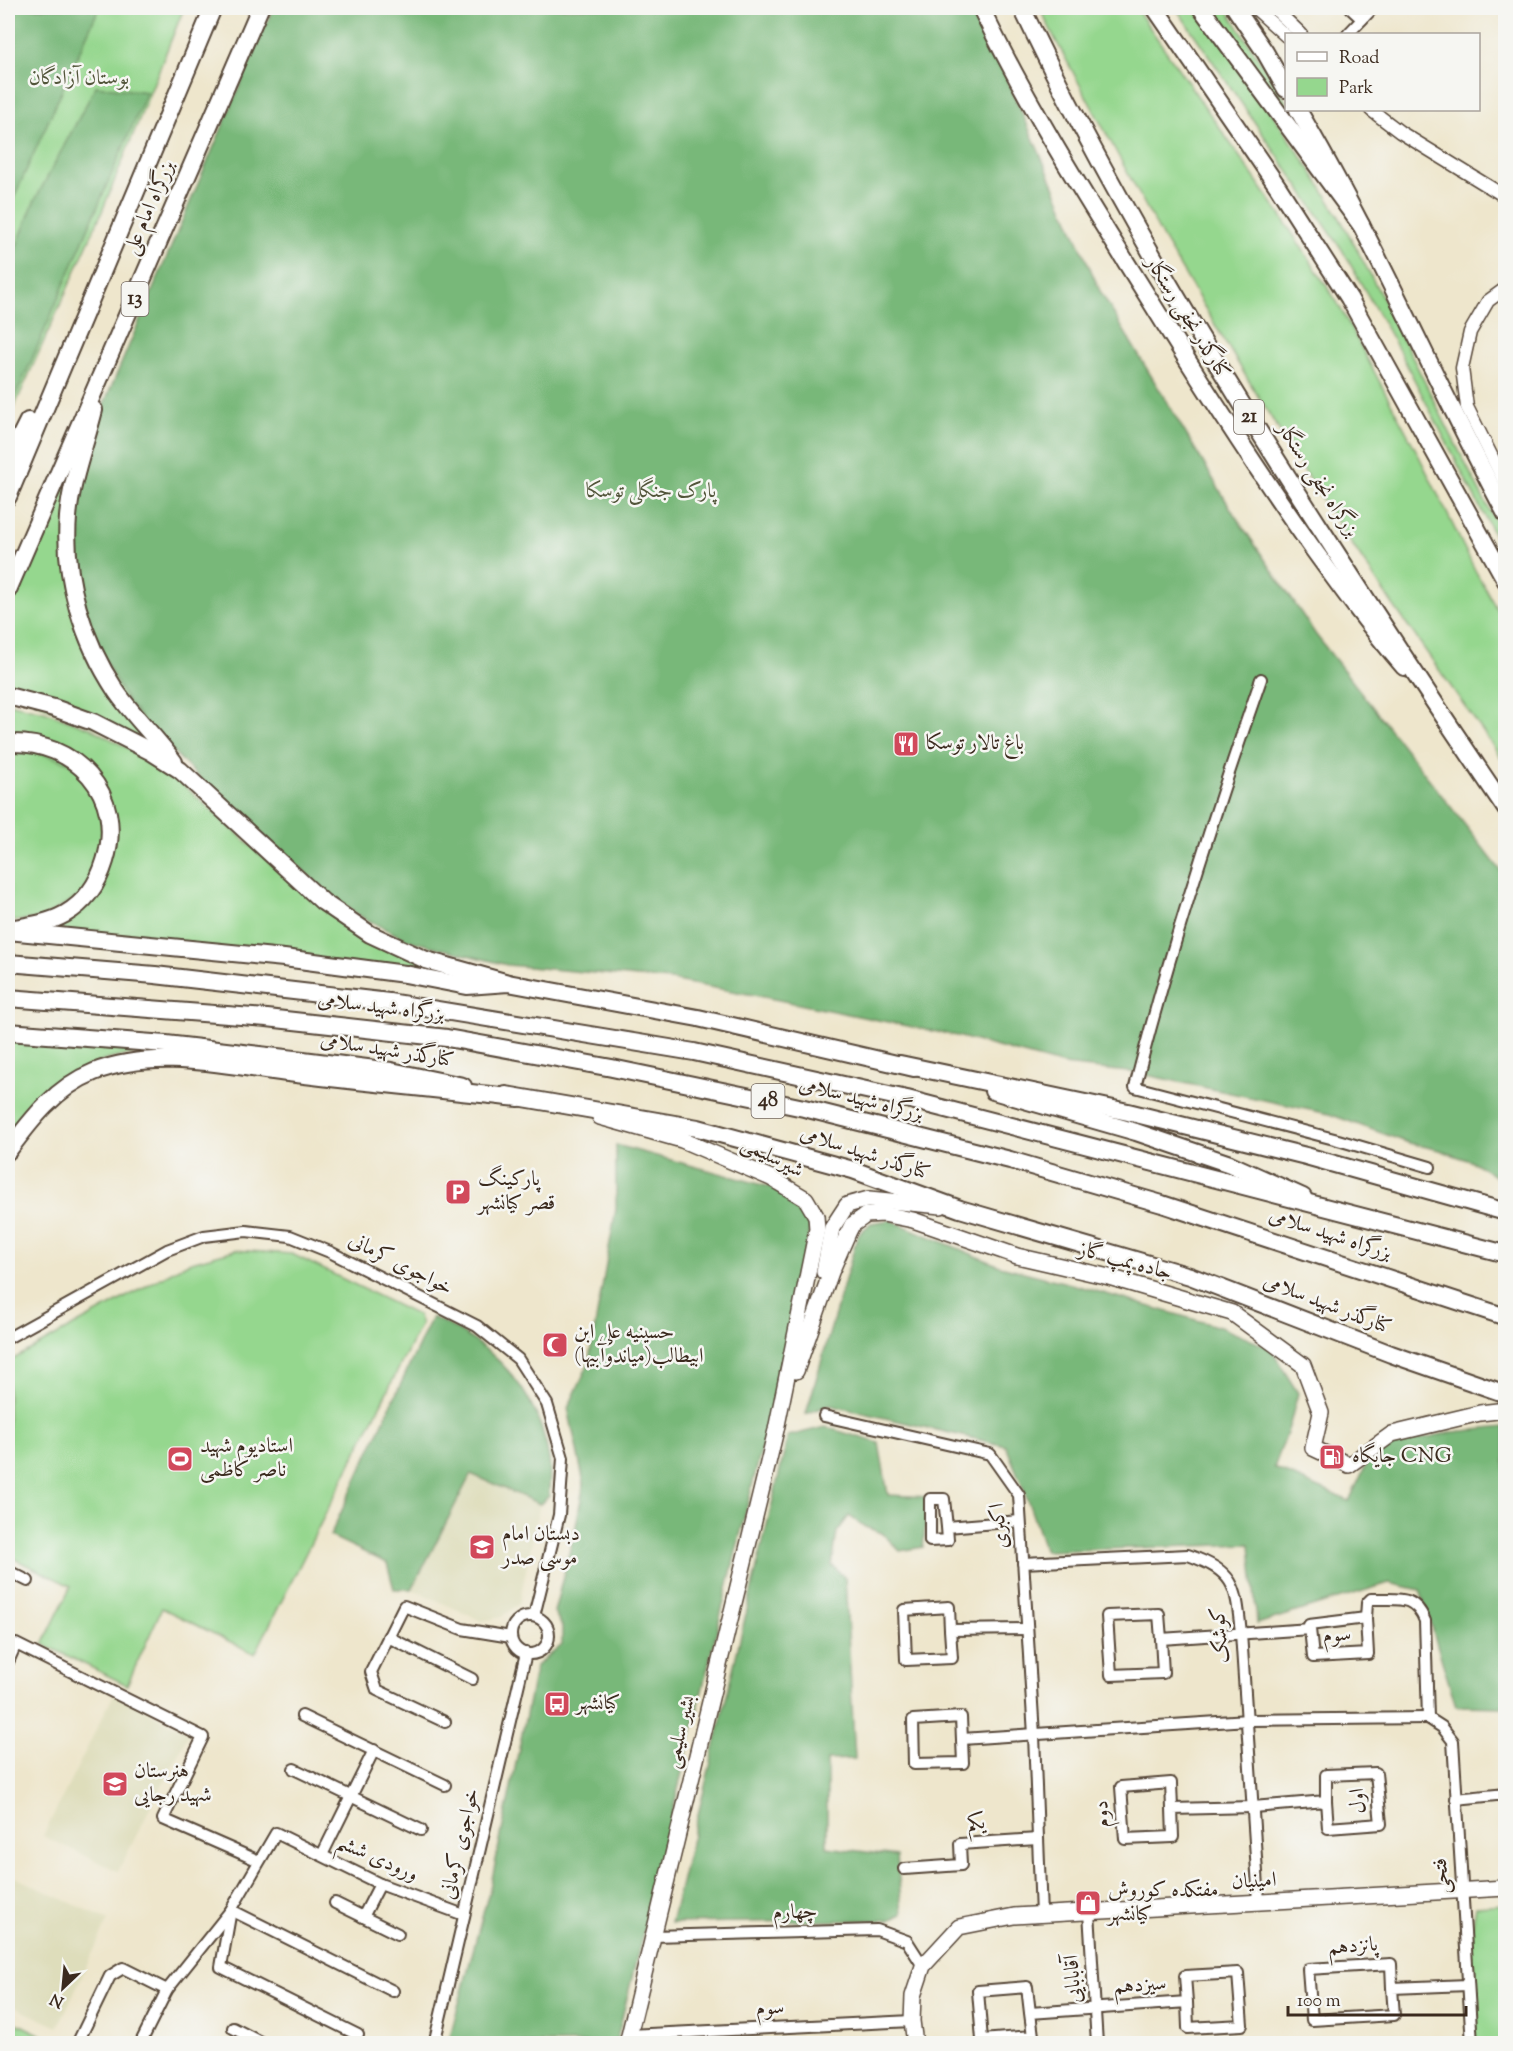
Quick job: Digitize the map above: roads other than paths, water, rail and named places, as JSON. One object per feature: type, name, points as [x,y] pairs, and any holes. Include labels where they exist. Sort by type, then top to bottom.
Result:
[{"type":"main road","name":"بزرگراه امام علی","points":[[8,497],[213,8]]},
{"type":"main road","name":"بزرگراه امام علی","points":[[8,590],[260,8]]},
{"type":"main road","name":"کنارگذر نجفی رستگار","points":[[981,8],[1022,89],[1059,154],[1257,470],[1355,608],[1426,692]]},
{"type":"main road","name":"بزرگراه نجفی رستگار","points":[[1022,8],[1044,55],[1116,191],[1225,378],[1426,692],[1506,809]]},
{"type":"main road","points":[[1155,8],[1278,187],[1349,298],[1506,581]]},
{"type":"main road","points":[[1201,8],[1361,225]]},
{"type":"main road","points":[[1235,8],[1285,86]]},
{"type":"main road","points":[[1299,111],[1321,148],[1361,225],[1506,514]]},
{"type":"main road","points":[[8,461],[40,398],[68,352]]},
{"type":"main road","points":[[105,368],[75,477],[68,518],[68,547],[73,590],[87,637],[98,662],[117,692],[180,770],[322,902],[347,920],[394,946],[426,960],[508,983],[698,1018],[1150,1117],[1306,1156],[1506,1212]]},
{"type":"main road","points":[[8,696],[54,708],[93,722],[141,746],[180,770]]},
{"type":"main road","points":[[8,743],[38,744],[66,755],[78,764],[90,776],[102,795],[109,817],[110,832],[109,847],[101,873],[85,898],[70,910],[51,920],[8,930]]},
{"type":"main road","points":[[8,930],[284,958],[405,974],[467,986],[508,983]]},
{"type":"main road","name":"بزرگراه شهید سلامی","points":[[8,963],[155,975],[390,1002],[694,1052],[907,1099],[1506,1254]]},
{"type":"main road","name":"بزرگراه شهید سلامی","points":[[8,998],[267,1018],[447,1038],[612,1068],[804,1108],[1010,1160],[1162,1204],[1506,1317]]},
{"type":"main road","name":"کنارگذر شهید سلامی","points":[[8,1032],[166,1044],[392,1071],[519,1098],[709,1131],[853,1170],[960,1209],[1190,1276],[1391,1354],[1506,1394]]},
{"type":"main road","points":[[8,1151],[34,1118],[63,1089],[93,1072],[132,1061],[220,1064],[519,1098]]},
{"type":"main road","points":[[900,1064],[1136,1132],[1230,1164],[1337,1212]]},
{"type":"main road","name":"شیرسلیمی","points":[[561,1104],[682,1140],[771,1178],[806,1199],[816,1216],[817,1236],[787,1389],[776,1430]]},
{"type":"main road","points":[[815,1317],[832,1228],[847,1205],[870,1199],[960,1209]]},
{"type":"main road","name":"جاده پمپ گاز","points":[[787,1389],[831,1272],[852,1226],[866,1215],[883,1215],[913,1220],[1017,1256],[1109,1277],[1232,1313],[1302,1365],[1321,1413],[1313,1448],[1349,1465],[1392,1434],[1480,1413],[1506,1410]]},
{"type":"main road","name":"بشیر سلیمی","points":[[628,2039],[776,1430]]},
{"type":"main road","name":"امینیان","points":[[915,2043],[912,2021],[913,1996],[923,1966],[959,1927],[1014,1916],[1506,1888]]},
{"type":"street","points":[[1255,8],[1285,34]]},
{"type":"street","points":[[1274,8],[1300,33]]},
{"type":"street","points":[[1350,8],[1362,19]]},
{"type":"street","points":[[1349,33],[1373,8]]},
{"type":"street","points":[[1372,111],[1410,138],[1506,197]]},
{"type":"street","points":[[1506,288],[1488,301],[1470,332],[1462,368],[1467,407],[1506,485]]},
{"type":"street","points":[[1261,679],[1158,996],[1135,1087],[1338,1140],[1430,1167]]},
{"type":"street","name":"خواجوی کرمانی","points":[[8,1338],[167,1250],[204,1236],[246,1231],[290,1236],[330,1252],[477,1326],[518,1359],[547,1404],[563,1458],[559,1515],[534,1616]]},
{"type":"street","name":"اکبری","points":[[824,1416],[990,1455],[1018,1495],[1034,1735],[1041,1915]]},
{"type":"street","points":[[947,1527],[1020,1521]]},
{"type":"street","name":"کوشک","points":[[1023,1563],[1188,1555],[1205,1561],[1226,1575],[1236,1592],[1241,1633],[1259,1902]]},
{"type":"street","points":[[8,1571],[28,1581]]},
{"type":"street","points":[[962,1738],[1248,1720],[1428,1718],[1425,1621],[1418,1607],[1410,1601],[1371,1599],[1367,1603],[1366,1618]]},
{"type":"street","points":[[445,1722],[377,1690],[371,1672],[404,1606],[462,1629],[511,1637]]},
{"type":"street","points":[[949,1607],[950,1630],[952,1658],[906,1660],[904,1610],[949,1607]]},
{"type":"street","points":[[1159,1614],[1161,1639],[1163,1672],[1111,1675],[1107,1616],[1159,1614]]},
{"type":"street","points":[[534,1616],[545,1622],[550,1633],[543,1649],[533,1654],[516,1648],[511,1637],[518,1620],[534,1616]]},
{"type":"street","name":"سوم","points":[[1366,1618],[1368,1654],[1313,1657],[1310,1629],[1310,1625],[1366,1618]]},
{"type":"street","points":[[950,1630],[1027,1629]]},
{"type":"street","name":"سوم","points":[[1161,1639],[1310,1629]]},
{"type":"street","points":[[388,1637],[472,1679]]},
{"type":"street","points":[[8,1662],[16,1644],[203,1737],[163,1819],[259,1861],[231,1910],[166,1990],[140,2043]]},
{"type":"street","name":"خواجوی کرمانی","points":[[434,2043],[526,1653]]},
{"type":"street","points":[[302,1716],[445,1785]]},
{"type":"street","points":[[961,1717],[962,1738],[963,1763],[914,1764],[913,1720],[961,1717]]},
{"type":"street","name":"فتحی","points":[[1428,1718],[1442,1727],[1453,1741],[1472,2043]]},
{"type":"street","points":[[322,1855],[374,1750]]},
{"type":"street","points":[[294,1768],[421,1830]]},
{"type":"street","name":"اول","points":[[1376,1773],[1381,1824],[1328,1828],[1326,1801],[1326,1775],[1376,1773]]},
{"type":"street","name":"دوم","points":[[1171,1783],[1172,1809],[1173,1837],[1125,1839],[1120,1787],[1171,1783]]},
{"type":"street","points":[[1456,1799],[1506,1794]]},
{"type":"street","name":"اول","points":[[1253,1807],[1326,1801]]},
{"type":"street","points":[[1172,1809],[1253,1807]]},
{"type":"street","name":"ورودی ششم","points":[[259,1861],[276,1833],[380,1884],[464,1916]]},
{"type":"street","name":"یکم","points":[[904,1869],[961,1865],[960,1844],[1038,1839]]},
{"type":"street","points":[[363,1917],[380,1884]]},
{"type":"street","points":[[335,1903],[398,1934]]},
{"type":"street","points":[[231,1910],[393,1991]]},
{"type":"street","points":[[231,1910],[221,1967],[358,2035]]},
{"type":"street","name":"آقابابایی","points":[[1089,1912],[1097,2043]]},
{"type":"street","name":"چهارم","points":[[653,1936],[877,1930],[907,1941],[923,1966]]},
{"type":"street","name":"پانزدهم","points":[[1391,1964],[1392,1988],[1394,2015],[1312,2020],[1308,1969],[1391,1964]]},
{"type":"street","points":[[77,2043],[110,1976],[123,1968],[166,1990]]},
{"type":"street","name":"سیزدهم","points":[[1238,1973],[1242,2025],[1188,2028],[1187,2002],[1185,1976],[1238,1973]]},
{"type":"street","points":[[1392,1988],[1468,1985]]},
{"type":"street","points":[[1027,1987],[1030,2013],[1033,2036],[982,2040],[978,1991],[1027,1987]]},
{"type":"street","name":"سیزدهم","points":[[1030,2013],[1187,2002]]},
{"type":"street","name":"سوم","points":[[628,2039],[912,2021]]},
{"type":"street","points":[[233,2028],[264,2043]]},
{"type":"place","name":"باغ تالار توسکا","points":[[906,744]]},
{"type":"place","name":"پارکینگ قصر کیانشهر","points":[[458,1192]]},
{"type":"place","name":"حسینیه علی ابن ابیطالب(میاندوآبیها)","points":[[555,1345]]},
{"type":"place","name":"جایگاه CNG","points":[[1332,1457]]},
{"type":"place","name":"استادیوم شهید ناصر کاظمی","points":[[180,1459]]},
{"type":"place","name":"دبستان امام موسی صدر","points":[[482,1547]]},
{"type":"place","name":"کیانشهر","points":[[557,1704]]},
{"type":"place","name":"هنرستان شهید رجایی","points":[[115,1784]]},
{"type":"place","name":"مفتکده کوروش کیانشهر","points":[[1088,1903]]},
{"type":"park label","name":"بوستان آزادگان","points":[[79,79]]},
{"type":"park label","name":"پارک جنگلی توسکا","points":[[651,492]]}]
